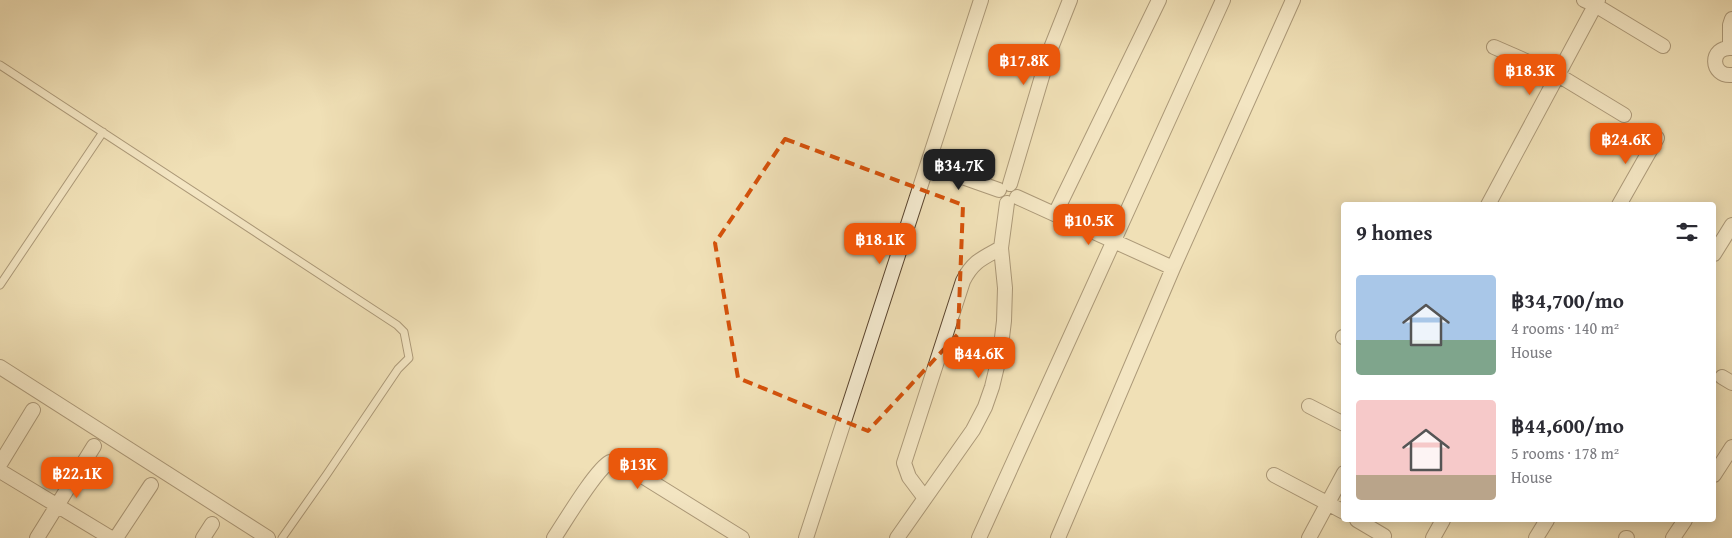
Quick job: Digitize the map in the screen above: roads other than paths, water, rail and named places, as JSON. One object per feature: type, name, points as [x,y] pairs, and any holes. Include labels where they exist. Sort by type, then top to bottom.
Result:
[{"type":"street","points":[[806,538],[981,0]]},
{"type":"street","points":[[1070,0],[1049,53],[1005,187],[999,194],[1002,200],[1012,200],[1055,214],[1173,268]]},
{"type":"street","points":[[1055,214],[1159,0]]},
{"type":"street","points":[[980,538],[1223,0]]},
{"type":"street","points":[[1058,538],[1173,268],[1293,0]]},
{"type":"street","points":[[1490,202],[1558,75],[1592,2],[1663,46]]},
{"type":"street","points":[[1732,19],[1730,26],[1731,47],[1719,51],[1715,62],[1716,68],[1721,73],[1732,74]]},
{"type":"street","points":[[1494,47],[1558,75],[1624,115]]},
{"type":"street","points":[[1622,202],[1657,138]]},
{"type":"street","points":[[928,165],[1005,187]]},
{"type":"street","points":[[897,538],[973,430],[985,407],[992,387],[1000,354],[1004,322],[1005,288],[1001,248],[1012,200]]},
{"type":"street","points":[[1716,251],[1732,225]]},
{"type":"street","points":[[924,498],[909,477],[904,463],[963,281],[969,269],[977,262],[1001,248]]},
{"type":"street","points":[[0,367],[268,538]]},
{"type":"street","points":[[1309,406],[1341,422]]},
{"type":"street","points":[[0,464],[33,410]]},
{"type":"street","points":[[36,538],[94,446]]},
{"type":"street","points":[[1716,472],[1732,447]]},
{"type":"street","points":[[554,538],[582,494],[603,468],[610,462],[618,461],[742,538]]},
{"type":"street","points":[[0,471],[111,538]]},
{"type":"street","points":[[1274,476],[1341,510]]},
{"type":"street","points":[[1309,538],[1341,479]]},
{"type":"street","points":[[116,538],[151,485]]},
{"type":"street","points":[[1360,522],[1384,536]]},
{"type":"street","points":[[1433,538],[1442,522]]},
{"type":"street","points":[[1536,538],[1546,522]]},
{"type":"street","points":[[1673,538],[1684,522]]},
{"type":"street","points":[[203,538],[212,524]]},
{"type":"lane","points":[[0,65],[398,325],[404,332],[409,358],[398,369],[328,474],[282,538]]},
{"type":"lane","points":[[0,285],[103,132]]}]
